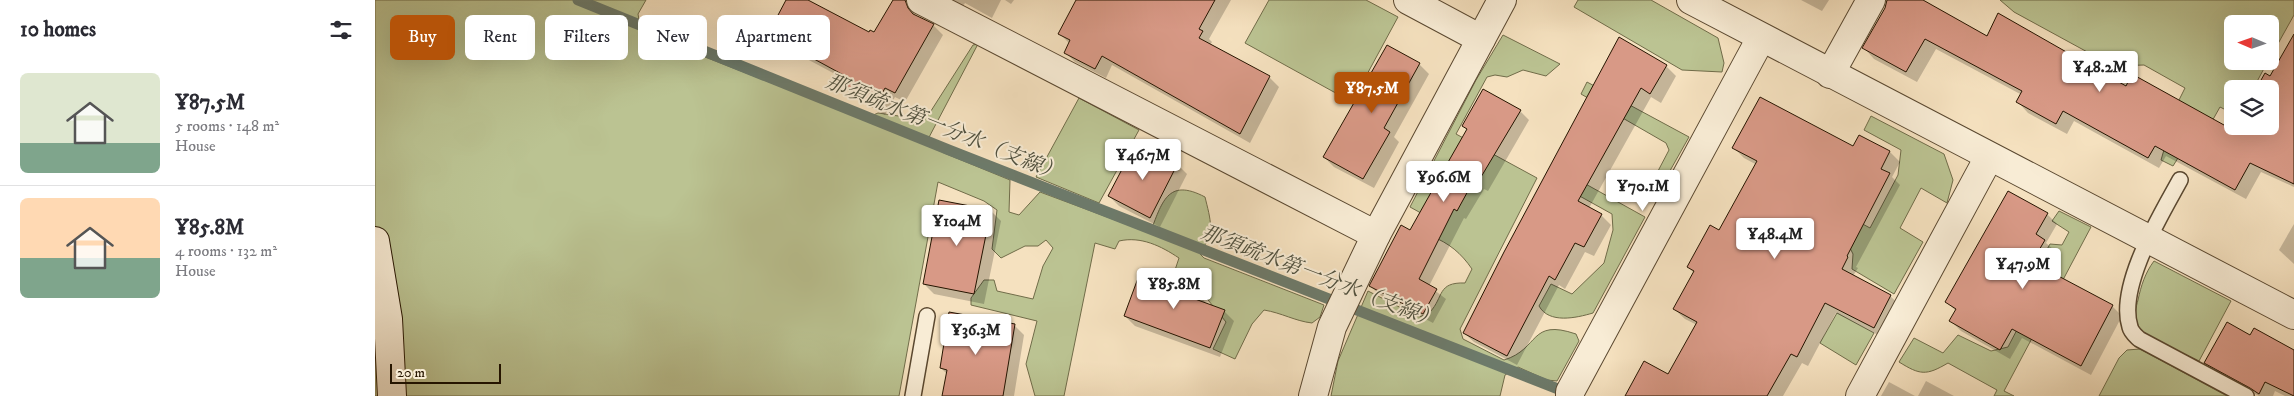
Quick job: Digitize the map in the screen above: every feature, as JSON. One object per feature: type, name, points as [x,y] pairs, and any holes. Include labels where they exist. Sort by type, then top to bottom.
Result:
[{"type":"street","points":[[921,0],[1376,235]]},
{"type":"street","points":[[1408,0],[1481,39]]},
{"type":"street","points":[[1313,396],[1332,327],[1376,235],[1502,0]]},
{"type":"street","points":[[1691,0],[2294,315]]},
{"type":"street","points":[[1831,74],[1871,0]]},
{"type":"street","points":[[1570,396],[1570,392],[1761,38]]},
{"type":"street","points":[[1860,396],[1989,156]]},
{"type":"street","points":[[375,241],[388,319],[392,396]]},
{"type":"lane","points":[[2181,180],[2148,239],[2132,280],[2127,312],[2130,329],[2139,340],[2246,396]]},
{"type":"lane","points":[[913,396],[927,316]]},
{"type":"green space","points":[[375,0],[646,0],[638,14],[638,60],[707,60],[707,58],[864,119],[878,113],[919,119],[929,114],[973,45],[978,44],[926,143],[944,153],[1010,180],[1009,212],[1019,215],[1040,192],[1150,233],[1158,212],[1168,196],[1182,190],[1192,192],[1205,197],[1210,220],[1211,227],[1208,240],[1198,252],[1204,258],[1324,305],[1320,317],[1312,323],[1264,310],[1252,324],[1235,359],[1213,349],[1226,322],[1204,295],[1173,276],[1179,258],[1158,246],[1143,241],[1119,241],[1115,249],[1095,243],[1064,396],[1035,396],[1026,364],[1037,321],[971,305],[971,298],[984,280],[994,280],[997,291],[1033,299],[1043,266],[1053,248],[1046,240],[1038,246],[1025,246],[1001,258],[992,249],[997,210],[984,201],[938,182],[899,396],[375,396]]},
{"type":"green space","points":[[1269,0],[1366,0],[1398,17],[1352,102],[1245,43]]},
{"type":"green space","points":[[1578,0],[1651,0],[1718,38],[1724,63],[1722,72],[1682,70],[1574,7]]},
{"type":"green space","points":[[2000,0],[2294,0],[2294,15],[2279,42],[2279,15],[2224,15],[2224,70],[2263,70],[2258,80],[2224,80],[2224,109],[2220,107],[2188,164],[2178,158],[2173,166],[2161,160],[2166,143],[2163,132],[2185,88],[2144,65],[2113,66],[2014,12]]},
{"type":"green space","points":[[1503,35],[1560,64],[1546,76],[1523,70],[1507,77],[1495,75],[1487,77],[1456,134],[1537,178],[1460,329],[1463,339],[1504,360],[1516,355],[1542,332],[1561,330],[1576,334],[1579,341],[1557,381],[1547,380],[1518,367],[1505,375],[1500,396],[1331,396],[1338,361],[1368,291],[1419,317],[1430,312],[1445,288],[1456,283],[1465,283],[1472,269],[1454,249],[1431,236],[1439,223],[1410,207],[1476,80]]},
{"type":"green space","points":[[1587,82],[1689,137],[1667,176],[1658,171],[1669,150],[1666,143],[1581,94]]},
{"type":"green space","points":[[1079,98],[1139,130],[1099,203],[1036,177]]},
{"type":"green space","points":[[1871,116],[1944,154],[1953,180],[1947,203],[1921,188],[1900,228],[1923,242],[1894,294],[1852,269],[1853,254],[1839,226],[1846,215],[1870,228],[1898,175],[1901,150],[1864,130]]},
{"type":"green space","points":[[1582,182],[1645,217],[1593,313],[1571,318],[1556,317],[1543,312],[1539,306],[1551,284],[1572,294],[1604,263],[1613,230],[1612,214],[1576,194]]},
{"type":"green space","points":[[2059,211],[2091,227],[2004,391],[2014,396],[1994,396],[1997,390],[1948,363],[1934,370],[1923,372],[1899,362],[1914,338],[1943,353],[1958,335],[1991,351],[2008,347],[2032,301],[2023,293],[2050,244],[2062,245],[2069,232],[2052,221]]},
{"type":"green space","points":[[2154,261],[2231,301],[2199,361],[2155,340],[2147,335],[2137,323],[2136,312],[2140,290]]},
{"type":"green space","points":[[1837,313],[1874,333],[1856,365],[1820,343]]},
{"type":"green space","points":[[2140,349],[2227,396],[2099,396],[2119,358],[2127,350]]},
{"type":"building","points":[[786,0],[808,0],[869,32],[870,30],[874,32],[893,0],[905,0],[913,14],[934,24],[895,93],[885,88],[875,106],[843,87],[849,78],[816,60],[830,60],[830,15],[778,15]]},
{"type":"building","points":[[1076,0],[1215,0],[1199,29],[1203,31],[1199,38],[1270,76],[1240,134],[1102,56],[1095,69],[1064,53],[1070,40],[1058,34]]},
{"type":"building","points":[[1887,0],[1923,0],[1987,36],[1998,13],[2126,86],[2132,74],[2224,125],[2224,135],[2279,135],[2279,80],[2261,80],[2265,73],[2270,76],[2273,70],[2279,70],[2279,60],[2294,34],[2294,184],[2250,163],[2235,190],[2155,146],[2148,158],[2063,111],[2056,124],[2016,102],[2022,91],[1925,39],[1906,72],[1862,48],[1885,8]]},
{"type":"building","points":[[1619,37],[1667,65],[1650,94],[1641,88],[1578,201],[1602,214],[1584,247],[1575,243],[1555,280],[1549,276],[1507,356],[1463,333]]},
{"type":"building","points":[[1387,45],[1420,63],[1384,128],[1390,132],[1363,179],[1323,157]]},
{"type":"building","points":[[1483,89],[1521,110],[1478,182],[1474,180],[1457,211],[1454,209],[1419,279],[1437,289],[1423,314],[1369,286],[1401,225],[1410,230],[1467,129],[1462,126]]},
{"type":"building","points":[[1760,97],[1853,146],[1859,135],[1890,151],[1881,169],[1890,173],[1842,269],[1891,295],[1874,328],[1825,303],[1797,357],[1791,354],[1767,396],[1625,396],[1644,361],[1668,374],[1697,322],[1673,309],[1694,271],[1687,267],[1710,225],[1719,230],[1757,161],[1732,148]]},
{"type":"building","points":[[1141,144],[1178,163],[1150,218],[1108,196],[1130,154],[1135,156]]},
{"type":"building","points":[[2008,191],[2048,213],[2036,234],[2045,240],[2032,262],[2113,305],[2081,366],[2012,329],[2000,350],[1949,321],[1956,309],[1945,302]]},
{"type":"building","points":[[939,200],[991,210],[974,294],[923,284]]},
{"type":"building","points":[[1141,270],[1198,292],[1195,299],[1225,310],[1210,348],[1124,316]]},
{"type":"building","points":[[949,312],[1015,324],[1003,396],[942,396],[947,370],[940,368]]},
{"type":"building","points":[[2227,322],[2250,335],[2254,328],[2294,350],[2294,396],[2265,382],[2259,394],[2204,363]]},
{"type":"waterway","name":"那須疏水第一分水（支線）","points":[[578,0],[949,150],[1571,394]]}]
